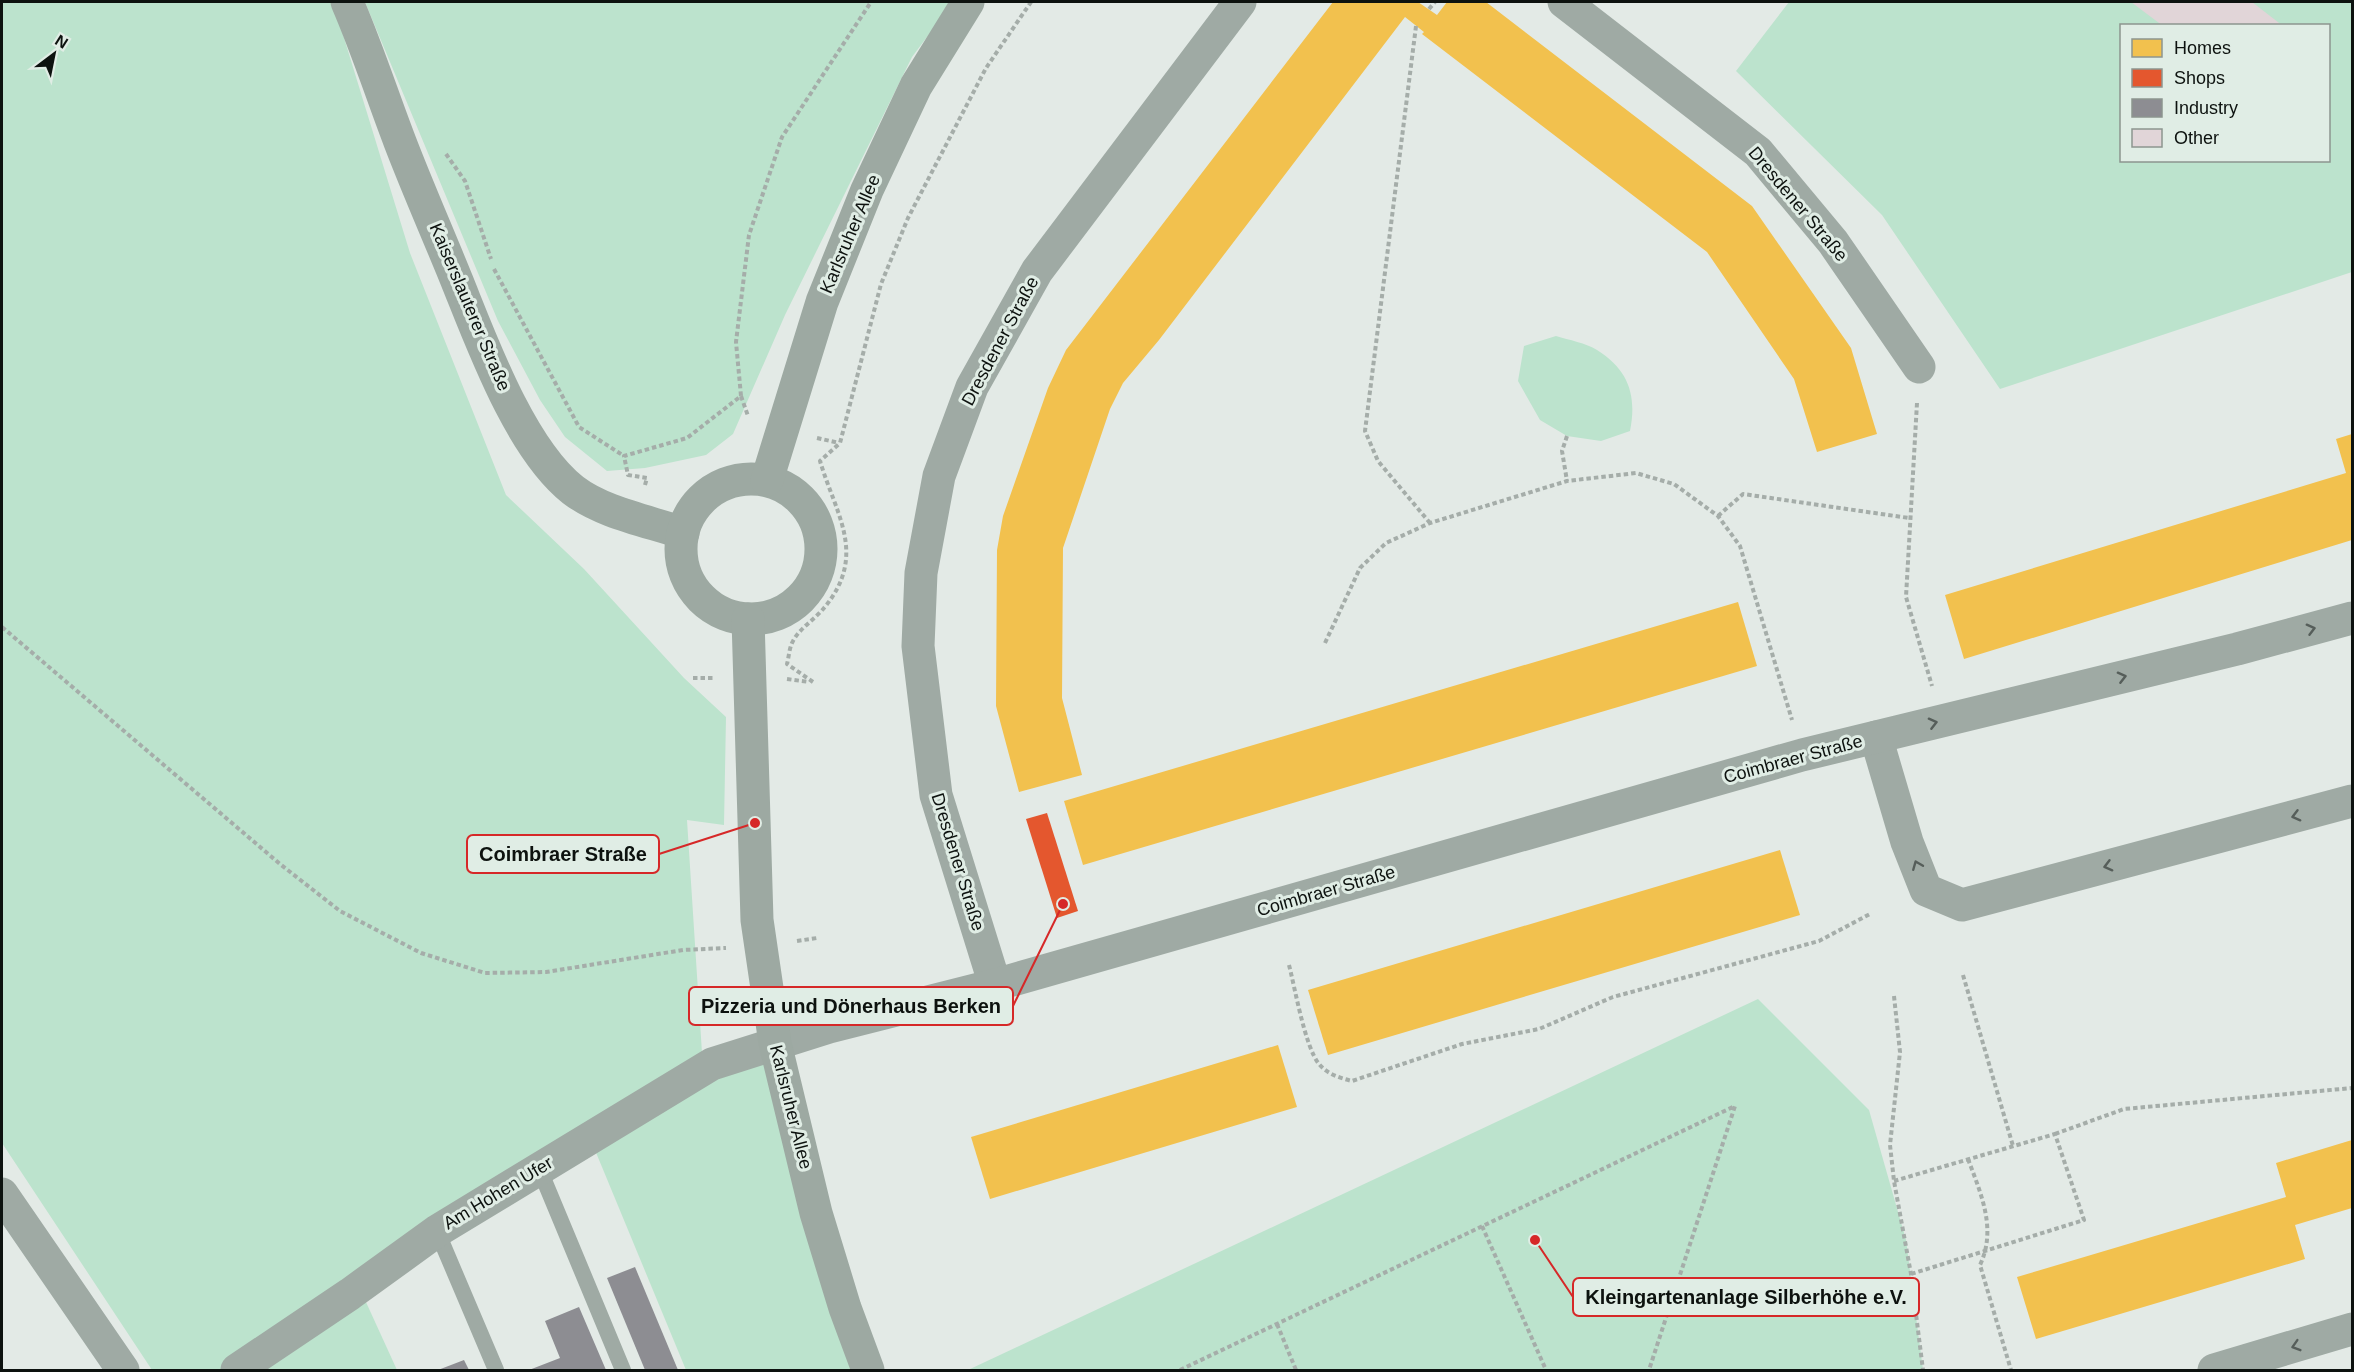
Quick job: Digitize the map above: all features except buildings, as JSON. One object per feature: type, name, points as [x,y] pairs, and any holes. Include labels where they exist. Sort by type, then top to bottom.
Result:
[{"type":"street","name":"Kaiserslauterer Straße","points":[[347,2],[400,142],[479,334],[512,405],[538,450],[557,476],[574,491],[596,503],[682,533]]},
{"type":"street","name":"Karlsruher Allee","points":[[767,480],[822,302],[867,190],[916,86],[968,2]]},
{"type":"street","name":"Dresdener Straße","points":[[994,986],[936,795],[918,646],[921,573],[939,476],[972,387],[1037,271],[1240,2]]},
{"type":"street","name":"Dresdener Straße","points":[[1564,2],[1758,152],[1833,242],[1919,367]]},
{"type":"street","points":[[745,479],[767,480],[789,489],[806,505],[817,525],[822,547],[818,570],[808,590],[791,607],[770,616],[747,619],[724,613],[703,600],[689,581],[681,558],[682,533],[690,513],[705,496],[714,490],[724,484],[745,479]]},
{"type":"street","name":"Coimbraer Straße","points":[[775,1043],[994,986],[1802,755],[2237,649],[2352,618]]},
{"type":"street","name":"Karlsruher Allee","points":[[747,619],[757,920],[775,1043],[816,1213],[845,1308],[868,1371]]},
{"type":"street","name":"Coimbraer Straße","points":[[1876,737],[1907,842],[1926,890],[1962,905],[2352,801]]},
{"type":"street","name":"Am Hohen Ufer","points":[[237,1371],[437,1231],[539,1168],[712,1064],[775,1043]]},
{"type":"street","points":[[2,1194],[123,1371]]},
{"type":"street","points":[[2214,1371],[2352,1329]]},
{"type":"lane","points":[[539,1168],[623,1371]]},
{"type":"lane","points":[[437,1231],[495,1371]]},
{"type":"path","points":[[624,456],[687,438],[741,396],[736,342],[749,235],[782,137],[871,2]]},
{"type":"path","points":[[813,682],[787,664],[793,641],[831,599],[843,573],[847,539],[839,508],[820,461],[840,443],[881,284],[908,218],[986,68],[1031,2]]},
{"type":"path","points":[[1429,9],[1435,2]]},
{"type":"path","points":[[1416,26],[1365,431],[1378,461],[1430,523]]},
{"type":"path","points":[[400,142],[424,139],[445,152],[465,181],[493,266],[579,427],[624,456],[628,475],[647,478],[634,516]]},
{"type":"path","points":[[1919,367],[1906,597],[1935,695]]},
{"type":"path","points":[[1567,436],[1562,451],[1567,481]]},
{"type":"path","points":[[1325,643],[1360,568],[1386,543],[1430,523],[1567,481],[1636,473],[1674,484],[1718,516],[1740,546],[1802,755]]},
{"type":"path","points":[[1718,516],[1743,494],[1909,518]]},
{"type":"path","points":[[2,627],[280,864],[332,904],[421,953],[485,973],[546,972],[682,950],[732,948]]},
{"type":"path","points":[[1289,964],[1308,1040],[1318,1064],[1335,1076],[1352,1081],[1462,1044],[1539,1029],[1613,997],[1819,941],[1870,915]]},
{"type":"path","points":[[789,942],[817,938]]},
{"type":"path","points":[[1963,975],[2013,1146]]},
{"type":"path","points":[[1894,996],[1900,1052],[1890,1145],[1894,1181],[1911,1274],[1923,1371]]},
{"type":"path","points":[[1894,1181],[2055,1134],[2124,1109],[2352,1088]]},
{"type":"path","points":[[1180,1371],[1735,1106],[1649,1371]]},
{"type":"path","points":[[1911,1274],[2084,1220],[2055,1134]]},
{"type":"path","points":[[1968,1159],[1986,1209],[1987,1251],[1980,1265],[2011,1371]]},
{"type":"path","points":[[1482,1226],[1546,1371]]},
{"type":"path","points":[[1277,1324],[1296,1371]]},
{"type":"green space","points":[[2,2],[333,2],[410,253],[506,495],[584,569],[684,678],[726,717],[724,825],[687,820],[702,1053],[234,1370],[152,1370],[2,1143]]},
{"type":"green space","points":[[365,2],[953,2],[912,57],[785,315],[733,434],[706,455],[645,468],[607,471],[565,437],[540,400],[498,321]]},
{"type":"green space","points":[[1789,2],[2352,2],[2352,272],[2000,389],[1882,215],[1736,71]]},
{"type":"green space","points":[[1556,336],[1593,348],[1617,366],[1631,395],[1630,431],[1601,441],[1567,436],[1540,420],[1518,381],[1524,346]]},
{"type":"green space","points":[[1758,999],[1869,1110],[1906,1240],[1923,1370],[968,1370]]},
{"type":"green space","points":[[775,1043],[868,1370],[686,1370],[590,1138]]},
{"type":"green space","points":[[360,1289],[397,1370],[263,1370]]},
{"type":"place","name":"Coimbraer Straße","points":[[755,823]]},
{"type":"place","name":"Pizzeria und Dönerhaus Berken","points":[[1063,904]]},
{"type":"place","name":"Kleingartenanlage Silberhöhe e.V.","points":[[1535,1240]]}]
